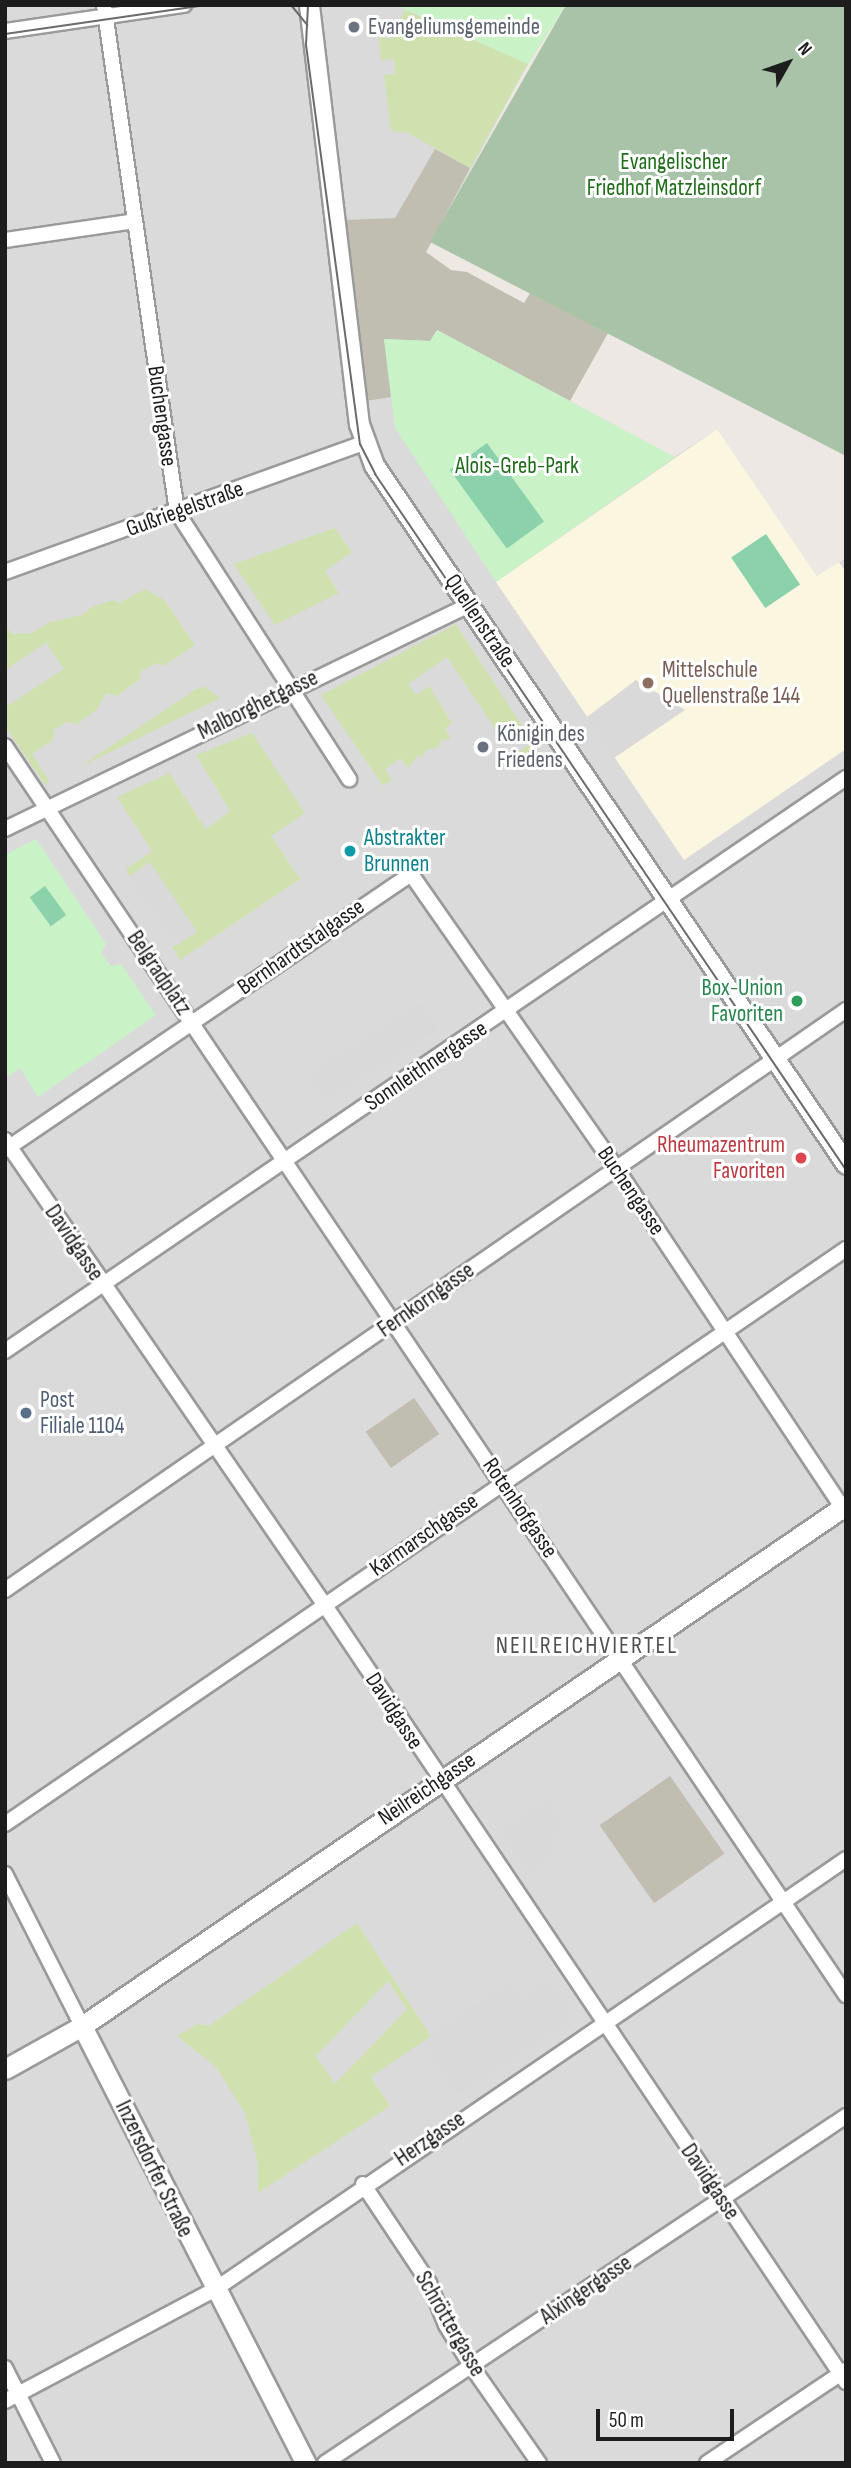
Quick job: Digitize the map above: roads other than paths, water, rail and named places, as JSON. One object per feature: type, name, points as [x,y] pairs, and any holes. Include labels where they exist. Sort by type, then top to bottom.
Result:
[{"type":"street","points":[[5,31],[105,12],[184,5]]},
{"type":"street","name":"Quellenstraße","points":[[309,5],[364,443],[469,605],[846,1164]]},
{"type":"street","name":"Buchengasse","points":[[105,12],[177,512],[349,779]]},
{"type":"street","points":[[5,240],[135,221]]},
{"type":"street","name":"Gußriegelstraße","points":[[5,572],[364,443]]},
{"type":"street","name":"Malborghetgasse","points":[[48,807],[469,605]]},
{"type":"street","points":[[5,746],[48,807],[5,829]]},
{"type":"street","name":"Sonnleithnergasse","points":[[5,1351],[846,778]]},
{"type":"street","name":"Belgradplatz","points":[[7,1146],[192,1022],[48,807]]},
{"type":"street","name":"Buchengasse","points":[[411,874],[616,1168],[845,1509]]},
{"type":"street","name":"Bernhardtstalgasse","points":[[192,1022],[411,874]]},
{"type":"street","name":"Fernkorngasse","points":[[5,1590],[846,1010]]},
{"type":"street","name":"Rotenhofgasse","points":[[192,1022],[283,1164],[502,1482],[846,1995]]},
{"type":"street","name":"Davidgasse","points":[[7,1146],[324,1604],[439,1780],[605,2022],[721,2200],[844,2375]]},
{"type":"street","name":"Karmarschgasse","points":[[5,1824],[846,1249]]},
{"type":"street","name":"Neilreichgasse","points":[[5,2068],[82,2026],[620,1657],[845,1509]]},
{"type":"street","name":"Herzgasse","points":[[12,2398],[214,2290],[363,2184],[846,1859]]},
{"type":"street","name":"Inzersdorfer Straße","points":[[5,1874],[214,2290],[306,2463]]},
{"type":"street","name":"Alxingergasse","points":[[325,2463],[846,2116]]},
{"type":"street","name":"Schröttergasse","points":[[363,2184],[429,2283],[446,2325],[472,2367],[539,2463]]},
{"type":"street","points":[[5,2368],[12,2398],[53,2463]]},
{"type":"street","points":[[707,2463],[844,2375]]},
{"type":"tram line","points":[[5,34],[206,5]]},
{"type":"tram line","points":[[291,5],[307,25]]},
{"type":"tram line","points":[[308,5],[306,45],[360,444],[375,474],[846,1170]]},
{"type":"place","name":"Evangeliumsgemeinde","points":[[354,27]]},
{"type":"place","name":"Mittelschule Quellenstraße 144","points":[[648,683]]},
{"type":"place","name":"Königin des Friedens","points":[[483,747]]},
{"type":"place","name":"Abstrakter Brunnen","points":[[350,851]]},
{"type":"place","name":"Box-Union Favoriten","points":[[797,1001]]},
{"type":"place","name":"Rheumazentrum Favoriten","points":[[801,1158]]},
{"type":"place","name":"Post Filiale 1104","points":[[26,1413]]},
{"type":"district","name":"NEILREICHVIERTEL","points":[[587,1646]]},
{"type":"park label","name":"Evangelischer Friedhof Matzleinsdorf","points":[[674,175]]},
{"type":"park label","name":"Alois-Greb-Park","points":[[517,466]]}]
